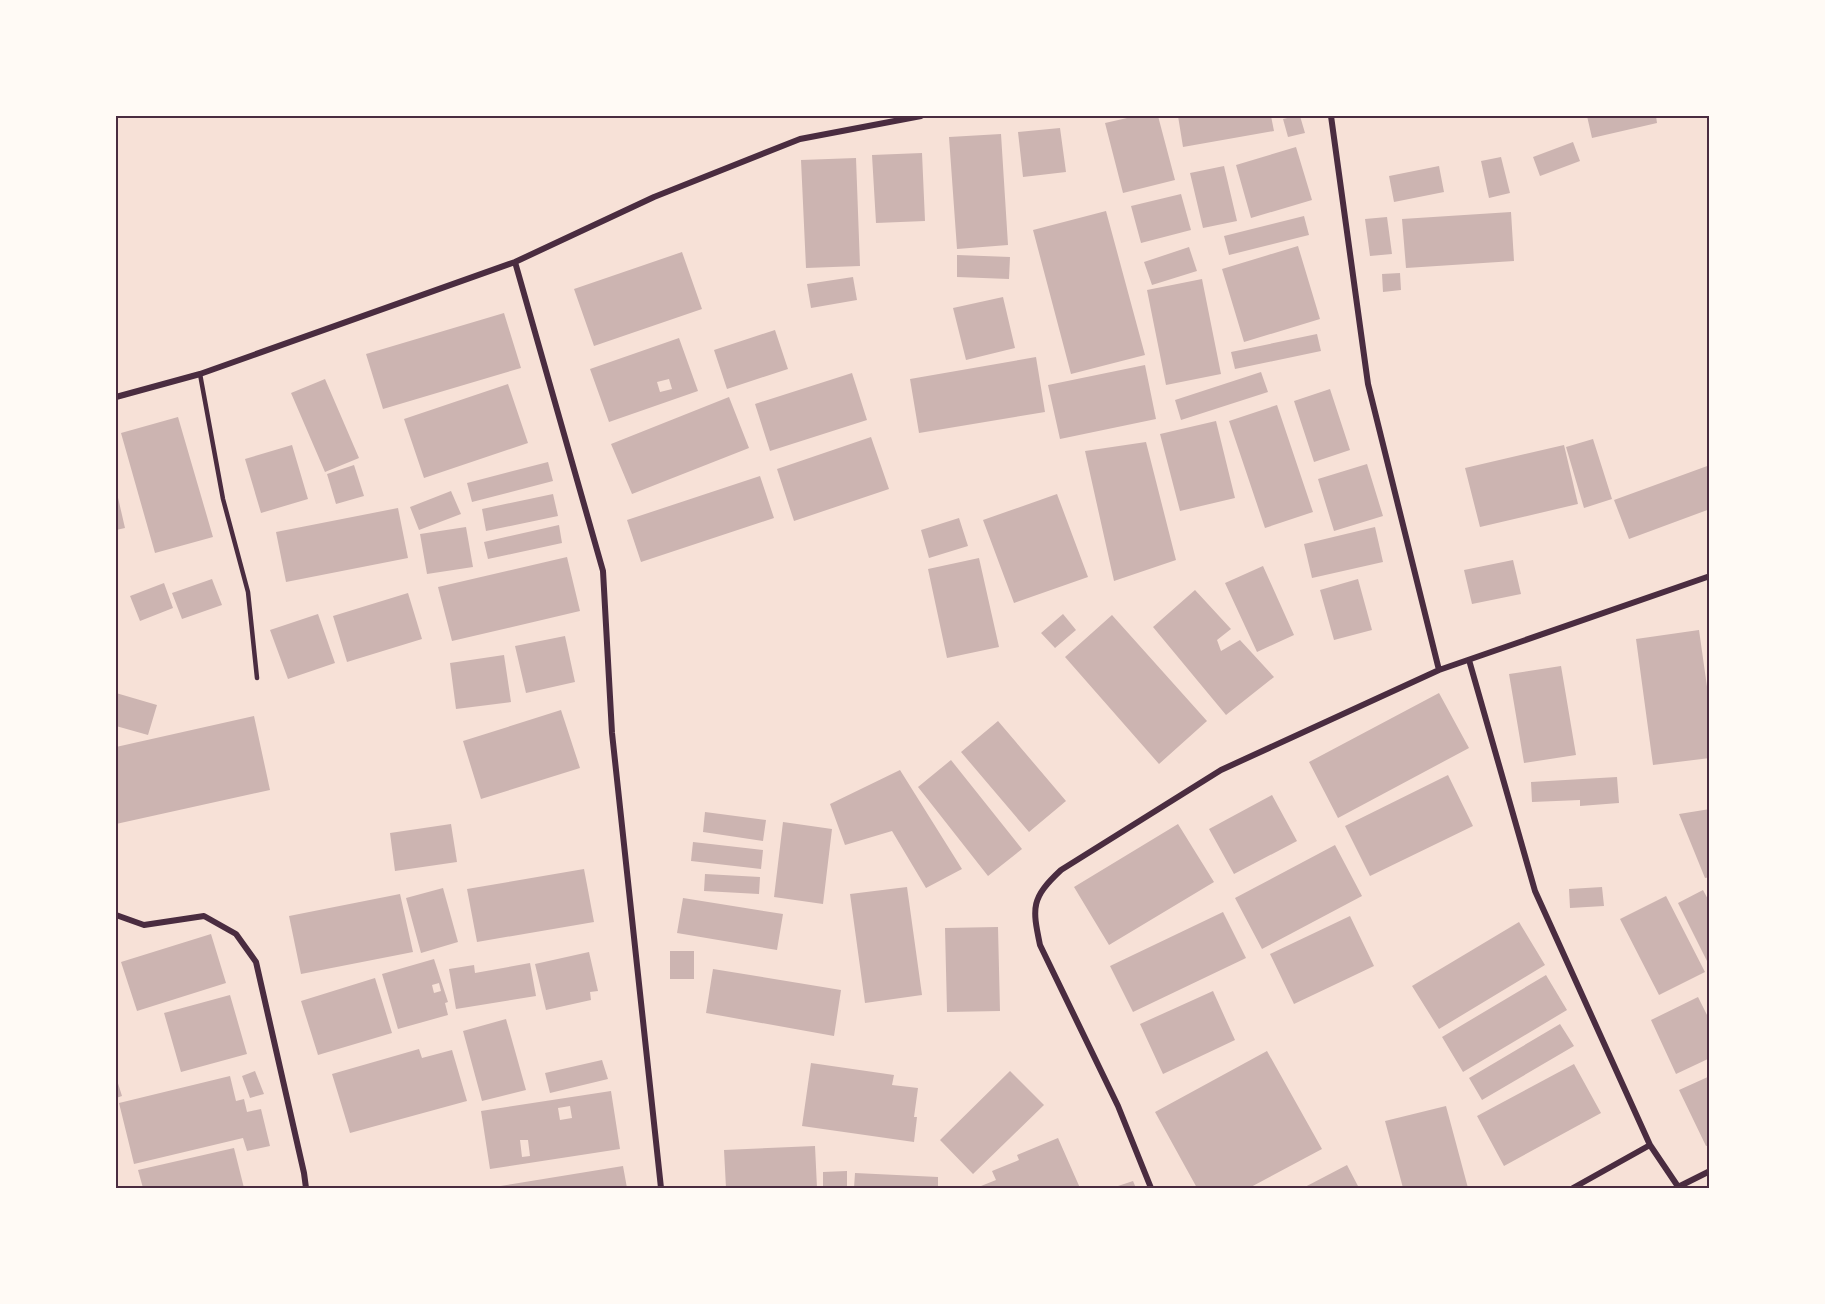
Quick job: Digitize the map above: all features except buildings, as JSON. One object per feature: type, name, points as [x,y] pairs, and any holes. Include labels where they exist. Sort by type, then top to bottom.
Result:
[{"type":"street","points":[[116,397],[200,374],[514,262],[654,197],[800,139],[921,116]]},
{"type":"street","points":[[1332,116],[1368,384],[1439,670]]},
{"type":"street","points":[[514,262],[603,571],[612,733],[661,1188]]},
{"type":"street","points":[[1151,1188],[1118,1106],[1040,945],[1035,920],[1035,902],[1045,885],[1061,870],[1221,770],[1439,670],[1710,576]]},
{"type":"street","points":[[1469,660],[1535,891],[1650,1145],[1678,1187],[1710,1171]]},
{"type":"street","points":[[116,915],[144,925],[204,916],[236,934],[256,962],[306,1188]]},
{"type":"street","points":[[1574,1188],[1650,1145]]},
{"type":"lane","points":[[200,374],[223,499],[248,592],[257,678]]}]
